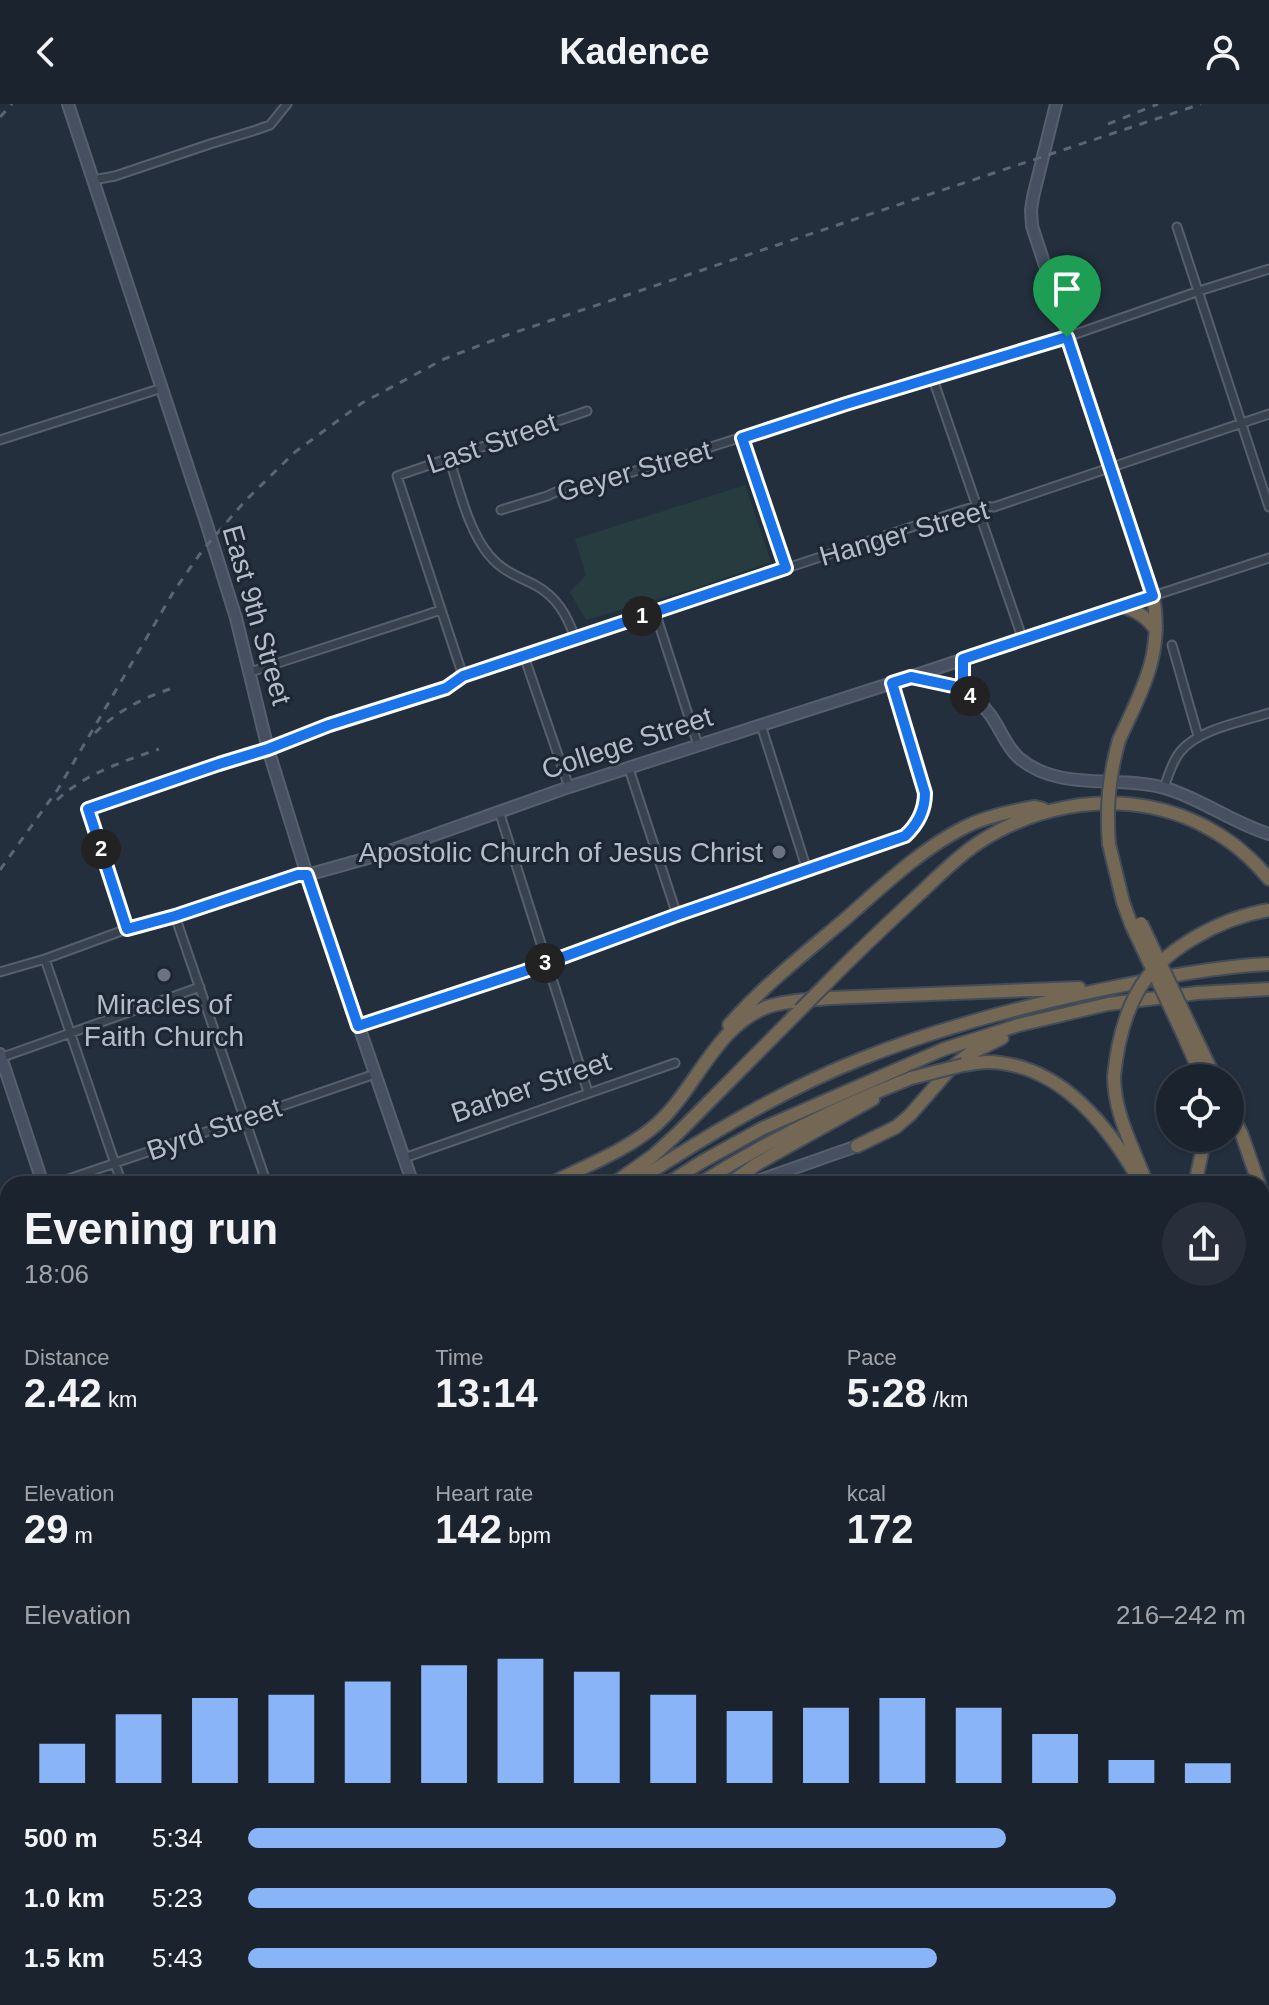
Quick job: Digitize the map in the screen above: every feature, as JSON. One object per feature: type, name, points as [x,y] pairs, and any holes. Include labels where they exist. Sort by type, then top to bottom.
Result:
[{"type":"highway","points":[[1153,596],[1157,631],[1151,666],[1119,740],[1111,768],[1107,798],[1109,844],[1123,902],[1207,1064]]},
{"type":"highway","points":[[1124,607],[1139,612],[1157,631]]},
{"type":"highway","points":[[624,1176],[686,1126],[866,944],[963,854],[998,832],[1034,815],[1078,805],[1115,802],[1172,812],[1220,836],[1244,853],[1269,879]]},
{"type":"highway","points":[[689,1085],[721,1033],[742,1010],[922,855],[948,836],[985,819],[1035,807],[1049,811]]},
{"type":"highway","points":[[1141,1176],[1114,1090],[1117,1052],[1127,1014],[1137,992],[1149,974],[1172,953],[1203,933],[1231,920],[1269,910]]},
{"type":"highway","points":[[645,1176],[729,1123],[781,1096],[861,1059],[963,1024],[1114,987],[1224,966],[1269,964]]},
{"type":"highway","points":[[564,1176],[641,1136],[662,1119],[713,1053],[744,1019],[782,1003],[830,998],[1114,987]]},
{"type":"highway","points":[[680,1176],[763,1128],[944,1049],[1019,1025],[1108,1004],[1197,993],[1269,989]]},
{"type":"highway","points":[[857,1146],[896,1127],[951,1068],[969,1054],[1002,1038],[1108,1004]]},
{"type":"highway","points":[[1186,1029],[1197,1064]]},
{"type":"highway","points":[[712,1176],[780,1135],[856,1099],[911,1078],[987,1062],[1014,1065],[1063,1087],[1090,1110],[1138,1176]]},
{"type":"highway","points":[[740,1176],[911,1078]]},
{"type":"highway","points":[[1244,1141],[1256,1176]]},
{"type":"highway","points":[[1197,1176],[1202,1152]]},
{"type":"main road","name":"East 9th Street","points":[[68,104],[210,533],[236,618],[268,749],[307,875],[410,1176]]},
{"type":"main road","points":[[1056,104],[1033,197],[1031,218],[1036,242],[1153,596]]},
{"type":"main road","name":"College Street","points":[[307,875],[375,856],[569,787],[1153,596]]},
{"type":"main road","points":[[963,659],[963,680],[976,700],[1016,754],[1042,773],[1073,780],[1132,782],[1164,788],[1269,834]]},
{"type":"main road","points":[[948,665],[953,686]]},
{"type":"main road","points":[[911,677],[953,686],[976,700]]},
{"type":"main road","points":[[0,1056],[40,1176]]},
{"type":"main road","points":[[772,1176],[857,1146]]},
{"type":"street","points":[[93,180],[115,176],[270,125],[287,104]]},
{"type":"street","points":[[1177,227],[1269,507]]},
{"type":"street","name":"Geyer Street","points":[[501,510],[567,487],[582,488],[1067,337],[1269,269]]},
{"type":"street","points":[[933,379],[1023,640]]},
{"type":"street","points":[[0,440],[162,388]]},
{"type":"street","name":"Last Street","points":[[441,610],[397,476],[587,411]]},
{"type":"street","name":"Hanger Street","points":[[127,929],[88,809],[268,749],[329,725],[446,688],[463,676],[575,638],[977,506],[994,507],[1269,414]]},
{"type":"street","points":[[742,438],[786,568]]},
{"type":"street","points":[[449,458],[474,531],[488,555],[506,572],[536,585],[561,606],[575,638]]},
{"type":"street","name":"College Street","points":[[1153,596],[1269,558]]},
{"type":"street","points":[[250,672],[441,610],[463,676]]},
{"type":"street","points":[[655,612],[698,745]]},
{"type":"street","points":[[1172,645],[1198,736]]},
{"type":"street","points":[[524,656],[569,787]]},
{"type":"street","points":[[358,1026],[547,963],[897,840],[909,833],[919,819],[925,802],[925,789],[892,683]]},
{"type":"street","points":[[1164,788],[1178,755],[1198,736],[1269,713]]},
{"type":"street","points":[[761,725],[807,870]]},
{"type":"street","points":[[629,769],[677,915]]},
{"type":"street","points":[[499,811],[588,1092]]},
{"type":"street","name":"College Street","points":[[0,972],[127,929],[298,875],[307,875]]},
{"type":"street","points":[[175,916],[264,1176]]},
{"type":"street","points":[[45,959],[119,1176]]},
{"type":"street","points":[[0,1056],[200,987]]},
{"type":"street","name":"Barber Street","points":[[404,1158],[675,1063]]},
{"type":"street","name":"Byrd Street","points":[[77,1176],[375,1074]]},
{"type":"green space","points":[[745,485],[771,562],[693,589],[586,620],[570,592],[586,575],[575,539]]},
{"type":"railway","points":[[0,117],[12,104]]},
{"type":"railway","points":[[1108,124],[1158,104]]},
{"type":"railway","points":[[0,870],[58,789],[174,591],[202,551],[245,501],[295,452],[362,403],[444,359],[507,335],[1201,104]]},
{"type":"railway","points":[[95,733],[130,706],[170,689]]},
{"type":"railway","points":[[57,800],[92,775],[159,749]]},
{"type":"place","name":"Apostolic Church of Jesus Christ","points":[[779,852]]},
{"type":"place","name":"Miracles of Faith Church","points":[[164,975]]},
{"type":"route","points":[[1067,337],[1153,596],[963,659],[962,677],[976,700],[953,686],[911,677],[892,683],[925,793],[923,811],[905,836],[525,971],[358,1026],[307,875],[298,875],[127,929],[88,809],[268,749],[329,725],[446,688],[463,676],[786,568],[742,438],[1067,337]]}]
